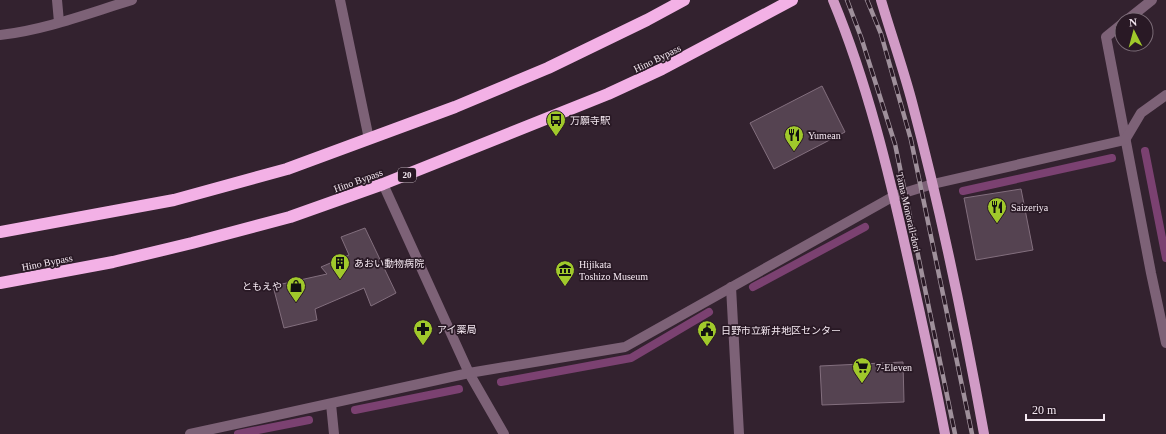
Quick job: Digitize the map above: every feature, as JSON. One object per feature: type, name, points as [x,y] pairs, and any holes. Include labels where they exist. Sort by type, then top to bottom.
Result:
[{"type":"highway","points":[[0,232],[174,200],[287,169],[455,107],[548,68],[647,20],[684,0]]},
{"type":"highway","name":"Hino Bypass","points":[[0,283],[113,262],[192,243],[290,217],[383,184],[608,94],[662,69],[792,0]]},
{"type":"main road","name":"Tama Monorail-dori","points":[[833,0],[847,36],[872,116],[894,196],[945,434]]},
{"type":"main road","points":[[881,0],[912,100],[933,184],[972,369],[984,434]]},
{"type":"street","points":[[57,0],[59,22]]},
{"type":"street","points":[[0,35],[12,34],[59,22],[132,0]]},
{"type":"street","points":[[340,0],[369,139]]},
{"type":"street","points":[[1137,12],[1152,0]]},
{"type":"street","points":[[1114,31],[1106,38],[1149,265],[1166,342]]},
{"type":"street","points":[[190,434],[470,373],[625,347],[894,196],[933,184],[1125,140],[1141,113],[1166,95]]},
{"type":"street","points":[[383,184],[470,373],[504,434]]},
{"type":"street","points":[[731,288],[739,434]]},
{"type":"street","points":[[331,404],[334,434]]},
{"type":"building","points":[[822,86],[845,132],[774,169],[750,123]]},
{"type":"building","points":[[1021,189],[1033,250],[976,260],[964,198]]},
{"type":"building","points":[[365,228],[396,293],[371,306],[364,288],[315,309],[317,320],[284,328],[273,286],[327,274],[321,267],[349,255],[341,237]]},
{"type":"building","name":"7-Eleven","points":[[903,362],[904,402],[822,405],[820,366]]},
{"type":"waterway","points":[[1145,151],[1166,258]]},
{"type":"waterway","points":[[963,191],[1112,158]]},
{"type":"waterway","points":[[753,287],[865,227]]},
{"type":"waterway","points":[[501,382],[631,358],[709,312]]},
{"type":"waterway","points":[[355,410],[459,389]]},
{"type":"waterway","points":[[238,434],[309,420]]},
{"type":"railway","points":[[847,0],[861,37],[895,144],[955,434]]},
{"type":"railway","points":[[867,0],[881,34],[911,140],[972,434]]},
{"type":"place","name":"万願寺駅","points":[[556,137]]},
{"type":"place","name":"Yumean","points":[[794,152]]},
{"type":"place","name":"Saizeriya","points":[[997,224]]},
{"type":"place","name":"あおい動物病院","points":[[340,280]]},
{"type":"place","name":"Hijikata Toshizo Museum","points":[[565,287]]},
{"type":"place","name":"ともえや","points":[[296,303]]},
{"type":"place","name":"アイ薬局","points":[[423,346]]},
{"type":"place","name":"日野市立新井地区センター","points":[[707,347]]},
{"type":"place","name":"7-Eleven","points":[[862,384]]}]
